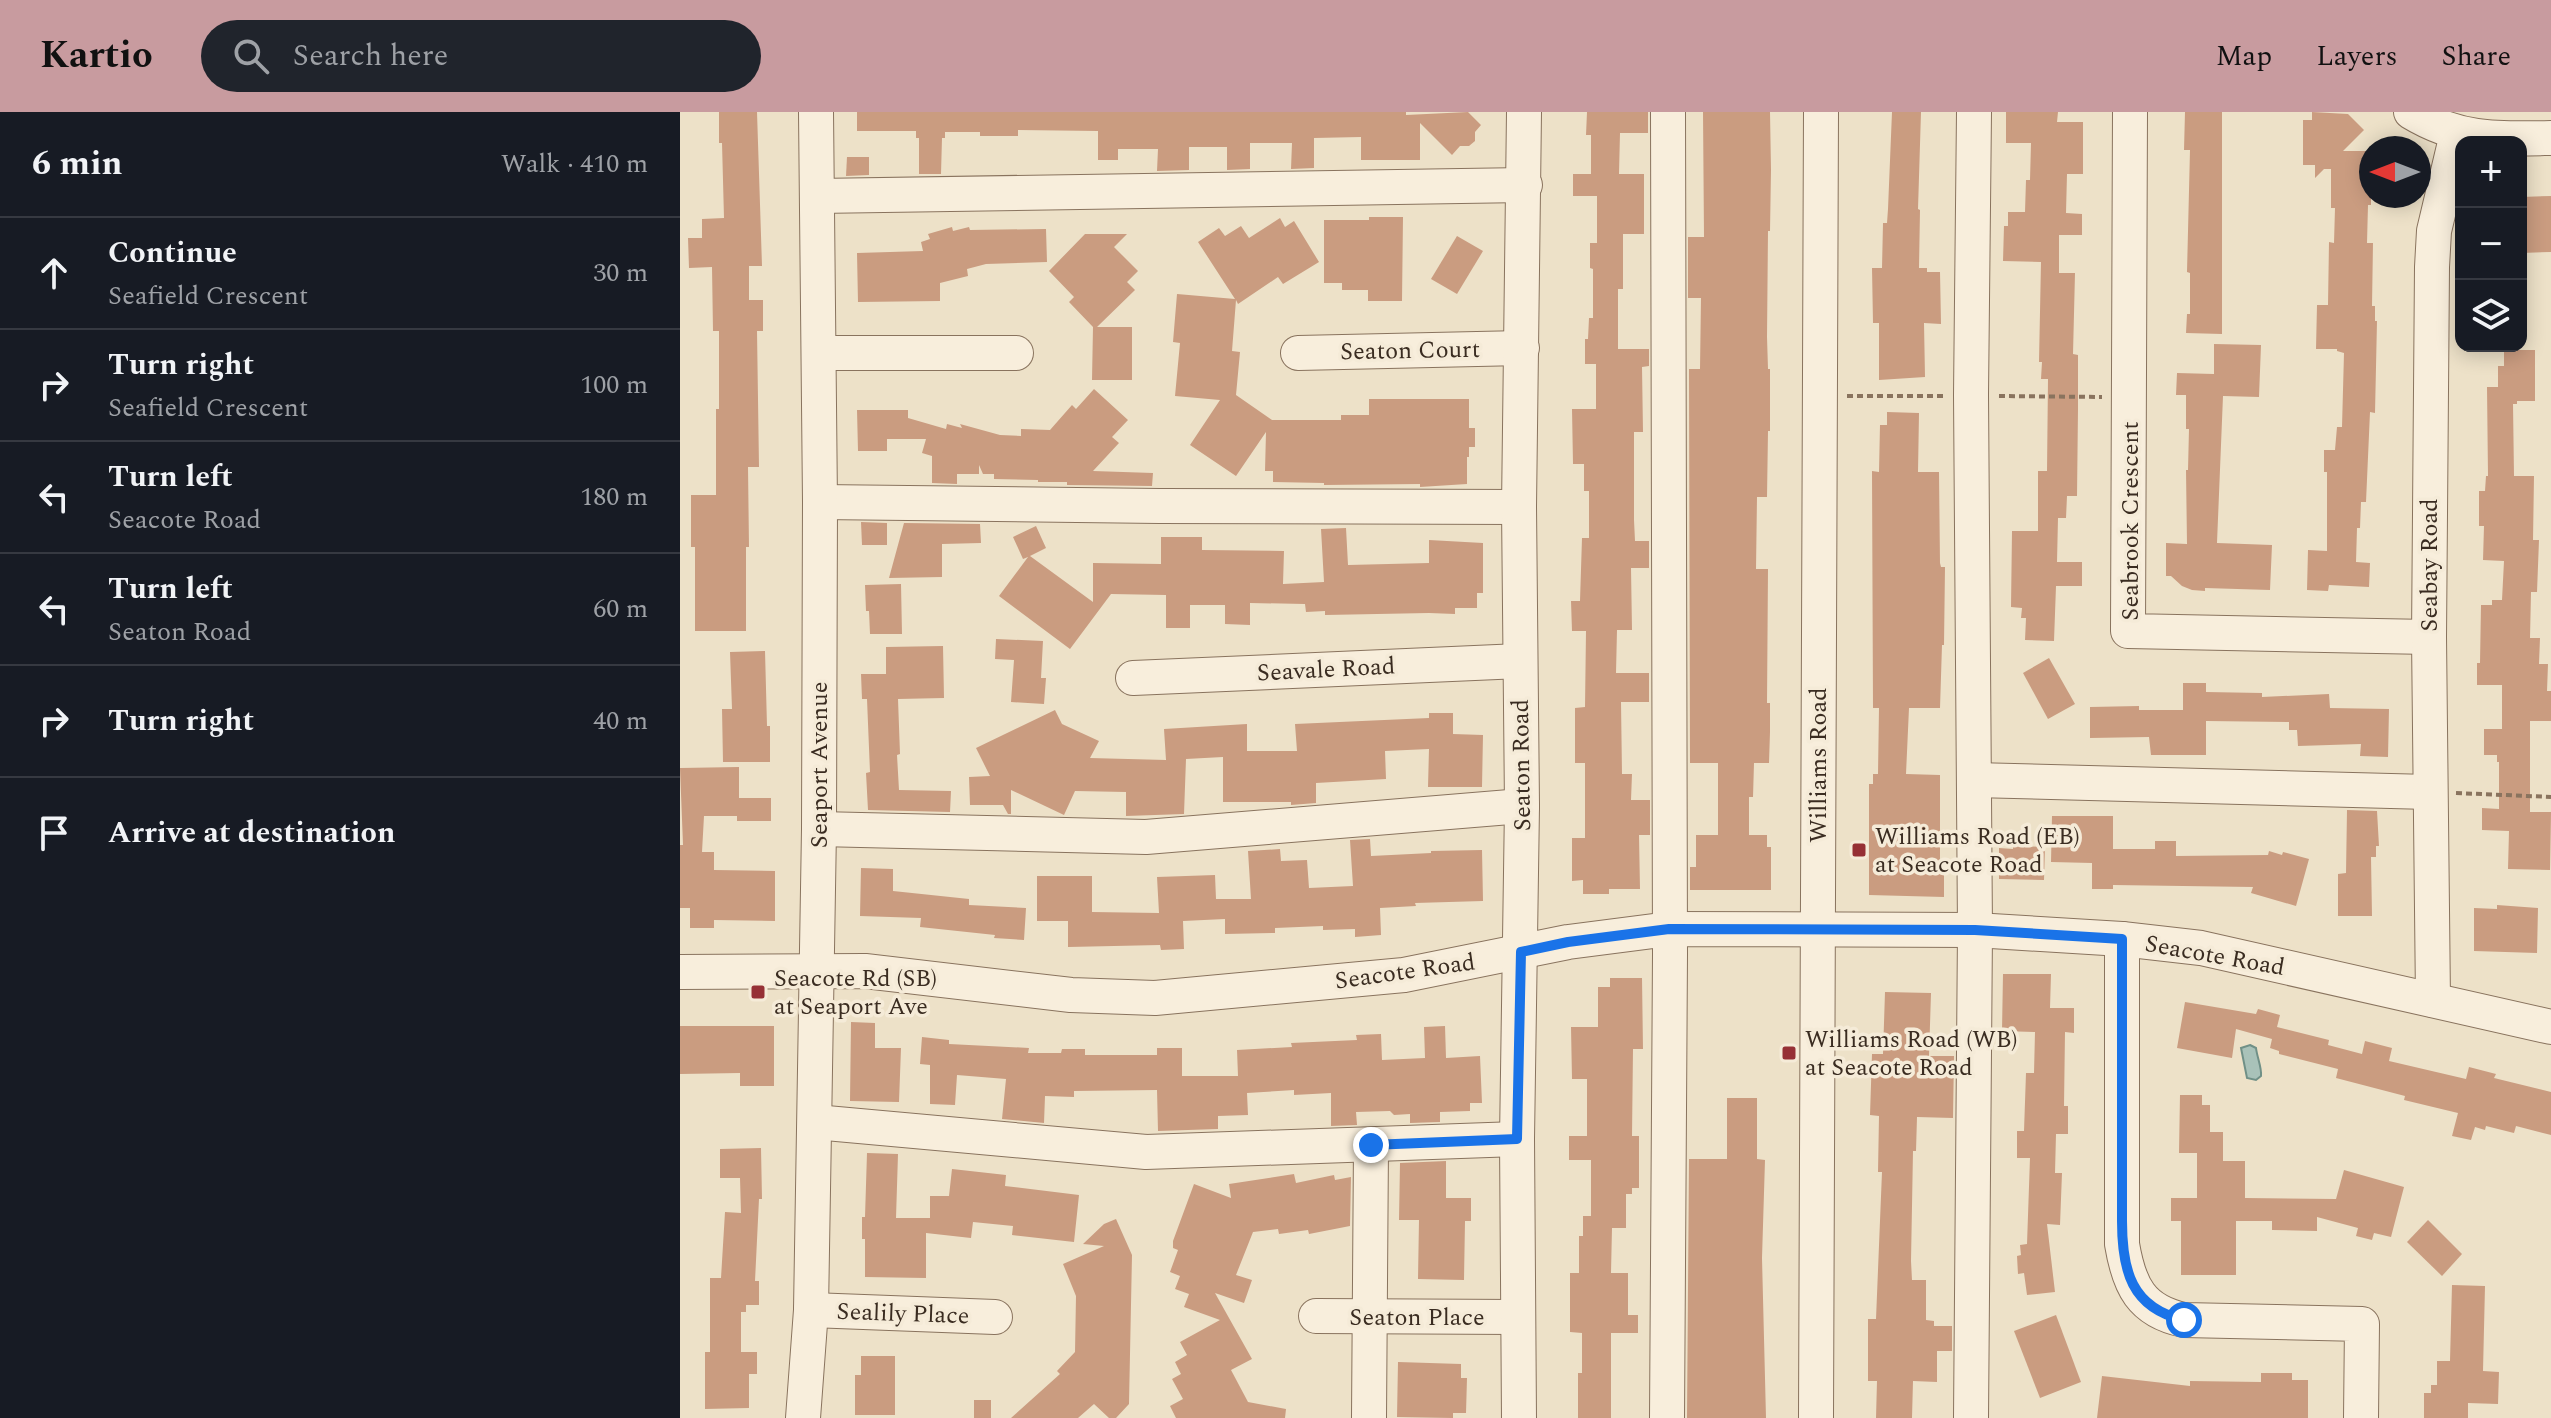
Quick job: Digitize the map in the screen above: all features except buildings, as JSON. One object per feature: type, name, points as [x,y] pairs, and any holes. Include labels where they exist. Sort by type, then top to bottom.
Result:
[{"type":"street","name":"Seaport Avenue","points":[[803,1418],[811,1310],[819,829],[816,112]]},
{"type":"street","name":"Seaton Road","points":[[1519,1418],[1517,1139],[1522,806],[1519,507],[1524,112]]},
{"type":"street","points":[[1667,1418],[1668,112]]},
{"type":"street","name":"Williams Road","points":[[1816,1418],[1821,112]]},
{"type":"street","points":[[1971,1418],[1975,930],[1971,380],[1974,112]]},
{"type":"street","name":"Seabrook Crescent","points":[[2130,112],[2128,631],[2429,637]]},
{"type":"street","points":[[2411,112],[2457,134],[2489,139],[2551,138]]},
{"type":"street","name":"Seabay Road","points":[[2433,1000],[2429,792],[2432,267],[2434,231],[2457,134]]},
{"type":"street","points":[[817,196],[1525,185]]},
{"type":"street","name":"Seaton Court","points":[[1298,353],[1522,348]]},
{"type":"street","points":[[819,353],[1016,353]]},
{"type":"street","points":[[820,502],[1519,507]]},
{"type":"street","name":"Seavale Road","points":[[1133,678],[1520,661]]},
{"type":"street","points":[[1974,780],[2429,792]]},
{"type":"street","points":[[819,829],[1146,837],[1522,806]]},
{"type":"street","name":"Seacote Road","points":[[680,972],[865,971],[1071,995],[1155,998],[1404,975],[1568,942],[1669,929],[1975,930],[2122,939],[2201,948],[2551,1027]]},
{"type":"street","points":[[2122,939],[2122,1244],[2133,1284],[2158,1313],[2184,1320],[2362,1324],[2361,1418]]},
{"type":"street","points":[[815,1122],[1146,1152],[1517,1139]]},
{"type":"street","points":[[1369,1418],[1371,1145]]},
{"type":"street","name":"Sealily Place","points":[[811,1310],[995,1317]]},
{"type":"street","name":"Seaton Place","points":[[1316,1316],[1518,1317]]},
{"type":"path","points":[[2429,792],[2551,797]]},
{"type":"water","points":[[2250,1045],[2256,1048],[2261,1070],[2261,1076],[2256,1080],[2247,1078],[2241,1048]]},
{"type":"place","name":"Williams Road (EB) at Seacote Road","points":[[1859,850]]},
{"type":"place","name":"Seacote Rd (SB) at Seaport Ave","points":[[758,992]]},
{"type":"place","name":"Williams Road (WB) at Seacote Road","points":[[1789,1053]]},
{"type":"route","points":[[1371,1145],[1517,1139],[1521,952],[1568,942],[1669,929],[1975,930],[2122,939],[2122,1244],[2129,1275],[2143,1299],[2158,1313],[2184,1320]]}]
